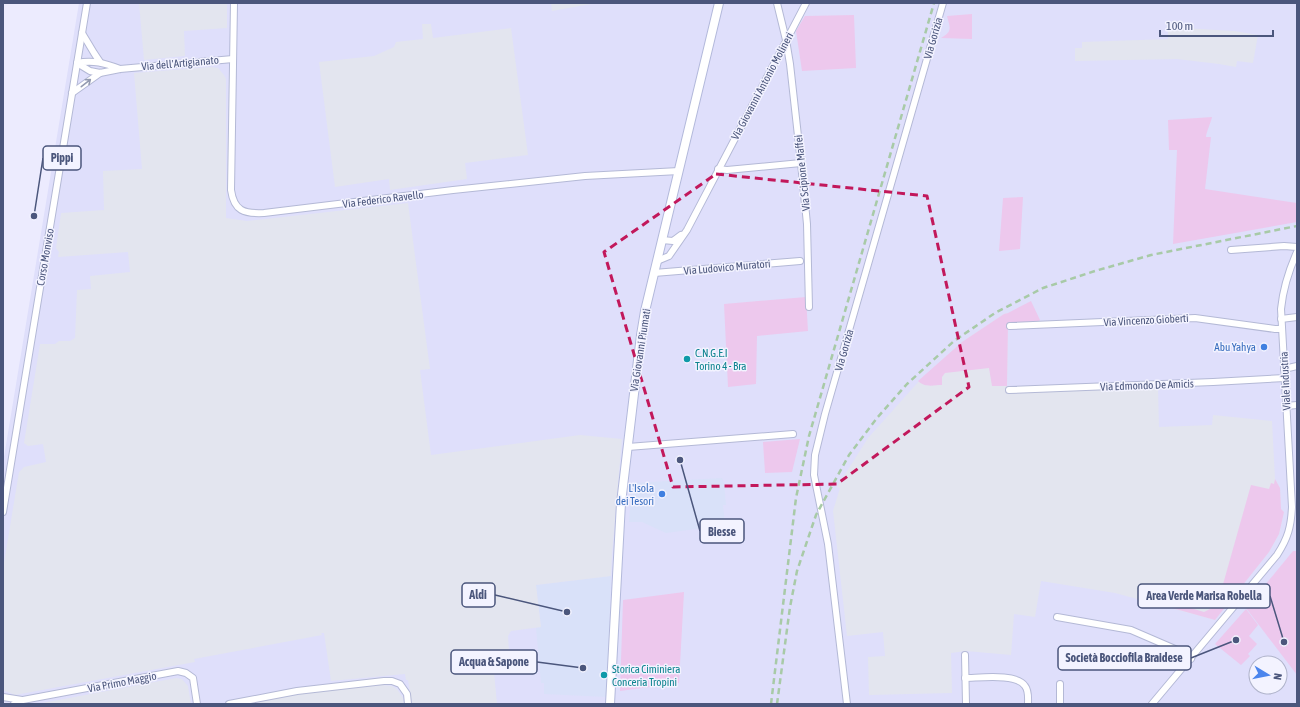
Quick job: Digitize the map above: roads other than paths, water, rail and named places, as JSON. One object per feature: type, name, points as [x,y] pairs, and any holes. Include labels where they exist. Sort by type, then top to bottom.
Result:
[{"type":"street","name":"Corso Monviso","points":[[3,512],[87,3]]},
{"type":"street","name":"Via dell'Artigianato","points":[[72,93],[100,73],[120,69],[233,59],[234,3]]},
{"type":"street","name":"Via Giovanni Piumati","points":[[610,704],[621,503],[641,335],[654,273],[719,3]]},
{"type":"street","name":"Via Scipione Maffei","points":[[777,3],[786,40],[801,162],[807,224],[809,307]]},
{"type":"street","name":"Via Giovanni Antonio Molineri","points":[[657,261],[669,256],[684,233],[806,3]]},
{"type":"street","name":"Via Gorizia","points":[[847,704],[828,544],[814,475],[815,455],[825,414],[943,3]]},
{"type":"street","points":[[82,33],[100,62]]},
{"type":"street","name":"Via Federico Ravello","points":[[233,59],[231,190],[232,200],[238,208],[245,212],[253,214],[264,213],[585,176],[679,171]]},
{"type":"street","name":"Via dell'Artigianato","points":[[77,63],[87,61],[100,62],[120,69]]},
{"type":"street","points":[[77,63],[90,71],[100,73]]},
{"type":"street","points":[[718,169],[727,170],[801,162]]},
{"type":"street","points":[[662,240],[673,241],[684,233]]},
{"type":"street","points":[[1231,250],[1284,246],[1297,247]]},
{"type":"street","name":"Viale Industria","points":[[1152,704],[1277,555],[1286,542],[1294,525],[1292,507],[1294,476],[1286,406],[1281,320],[1282,296],[1297,252]]},
{"type":"street","name":"Via Ludovico Muratori","points":[[654,273],[800,261]]},
{"type":"street","points":[[1281,320],[1297,316]]},
{"type":"street","name":"Via Vincenzo Gioberti","points":[[1010,326],[1195,318],[1282,329]]},
{"type":"street","points":[[1284,369],[1297,366]]},
{"type":"street","name":"Via Edmondo De Amicis","points":[[1009,390],[1284,378]]},
{"type":"street","points":[[1286,406],[1297,405]]},
{"type":"street","points":[[628,446],[793,434]]},
{"type":"street","points":[[1057,617],[1131,630],[1175,649],[1191,659]]},
{"type":"street","points":[[965,655],[966,704]]},
{"type":"street","name":"Via Primo Maggio","points":[[14,704],[23,700],[178,671],[186,673],[193,678],[197,704]]},
{"type":"street","points":[[965,678],[1008,678],[1021,681],[1028,691],[1028,704]]},
{"type":"street","points":[[229,704],[330,686],[384,681],[397,682],[400,684],[407,694],[408,704]]},
{"type":"street","points":[[1060,684],[1060,704]]},
{"type":"street","name":"Via Primo Maggio","points":[[3,697],[23,700]]},
{"type":"railway","points":[[771,704],[796,498],[809,436],[934,3]]},
{"type":"railway","points":[[777,704],[790,607],[797,571],[816,515],[849,455],[877,418],[907,384],[954,341],[995,313],[1043,288],[1151,255],[1297,226]]},
{"type":"place","name":"Pippi","points":[[34,216]]},
{"type":"place","name":"Abu Yahya","points":[[1264,347]]},
{"type":"place","name":"C.N.G.E.I Torino 4 - Bra","points":[[687,359]]},
{"type":"place","name":"Biesse","points":[[680,460]]},
{"type":"place","name":"L'Isola dei Tesori","points":[[662,494]]},
{"type":"place","name":"Aldi","points":[[567,612]]},
{"type":"place","name":"Società Bocciofila Braidese","points":[[1236,640]]},
{"type":"place","name":"Area Verde Marisa Robella","points":[[1284,642]]},
{"type":"place","name":"Acqua & Sapone","points":[[583,668]]},
{"type":"place","name":"Storica Ciminiera Conceria Tropini","points":[[604,675]]}]
